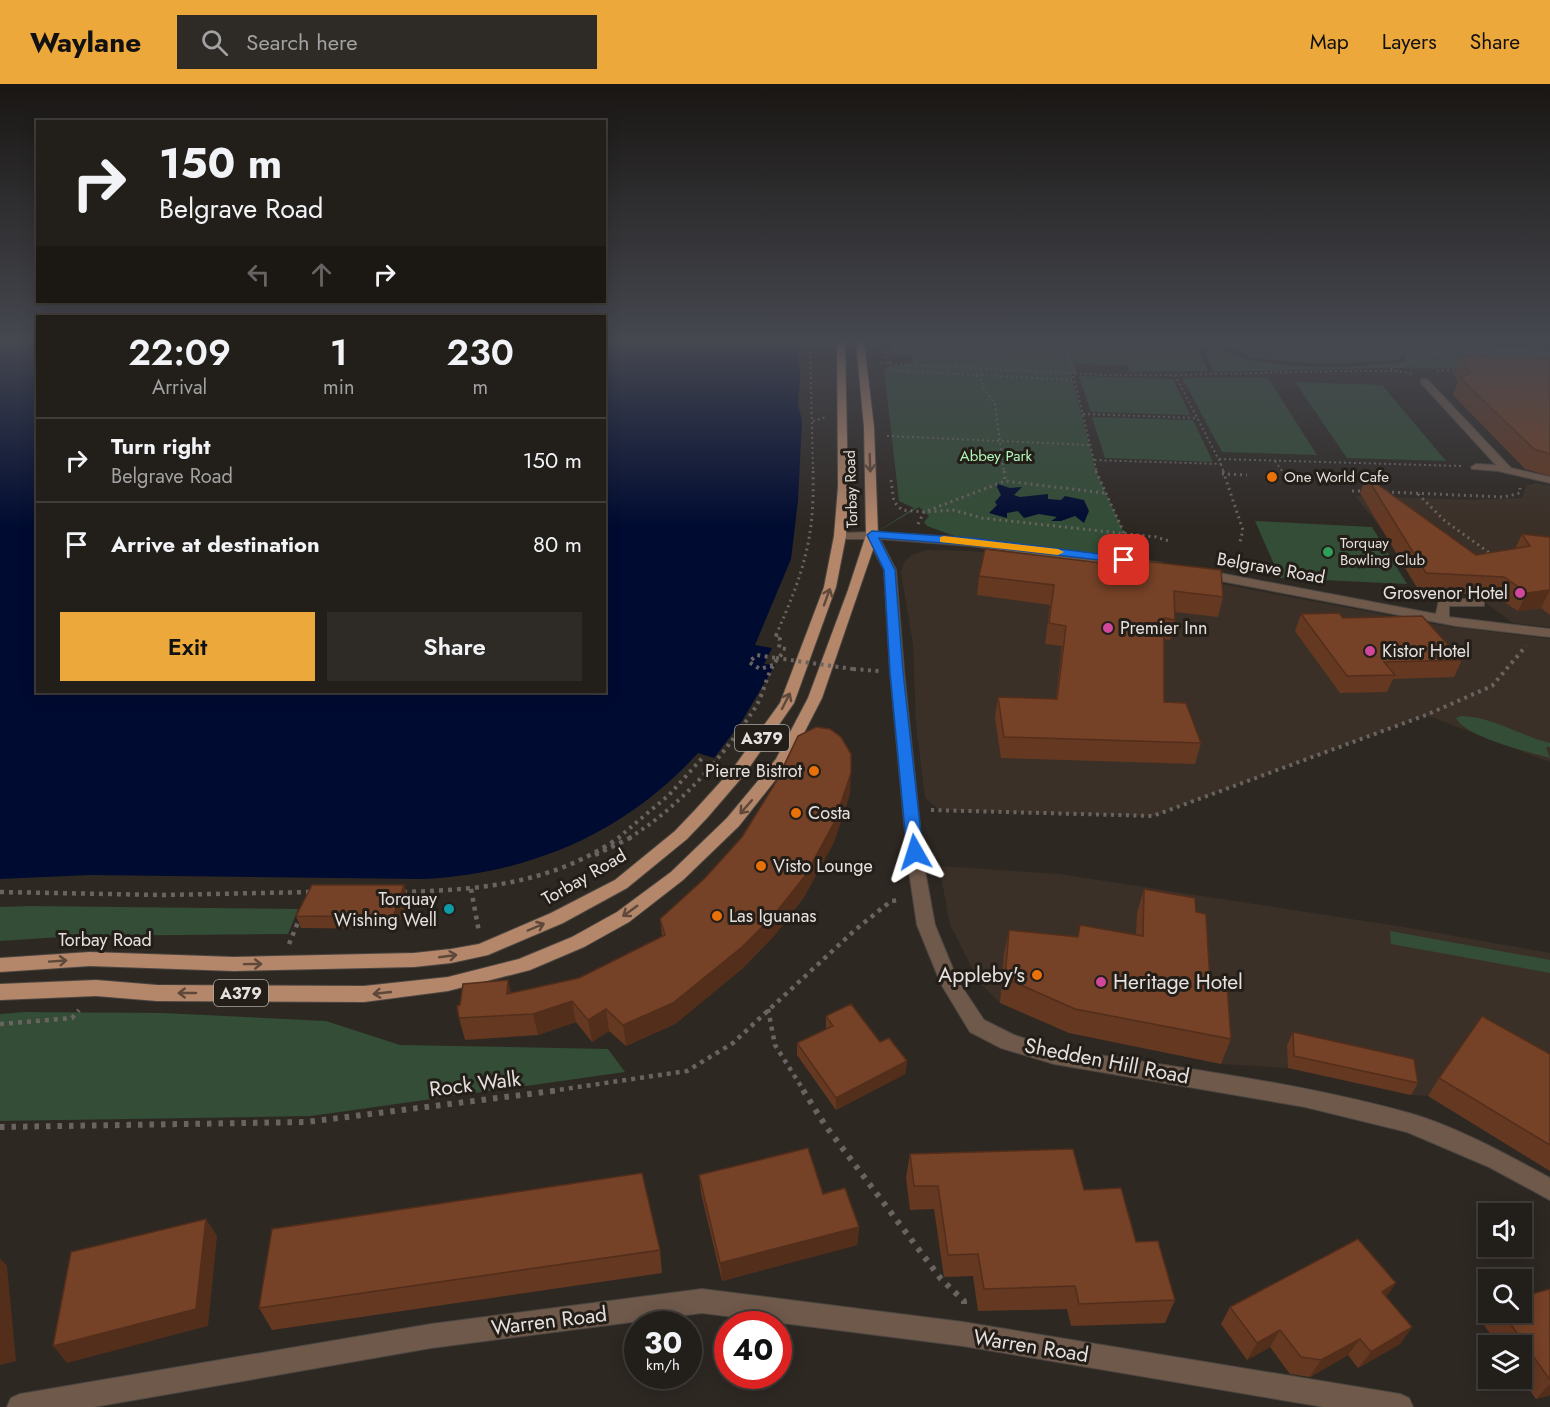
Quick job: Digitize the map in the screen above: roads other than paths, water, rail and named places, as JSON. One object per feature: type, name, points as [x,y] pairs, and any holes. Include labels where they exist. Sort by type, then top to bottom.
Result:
[{"type":"main road","name":"Torbay Road","points":[[0,965],[90,959],[280,963],[414,960],[482,950],[557,918],[621,884],[681,835],[701,814],[739,771],[787,703],[830,587],[840,536],[843,487],[842,404]]},
{"type":"main road","name":"Torbay Road","points":[[0,992],[96,988],[157,993],[364,994],[448,984],[523,965],[578,942],[623,917],[677,876],[732,822],[783,761],[815,698],[872,535],[867,404]]},
{"type":"street","points":[[1448,404],[1508,470]]},
{"type":"street","points":[[1476,467],[1491,467],[1550,480]]},
{"type":"street","name":"Shedden Hill Road","points":[[872,535],[890,570],[897,672],[926,925],[950,984],[977,1026],[1008,1042],[1054,1056],[1305,1098],[1410,1123],[1497,1160],[1550,1191]]},
{"type":"street","name":"Belgrave Road","points":[[840,536],[921,538],[1113,559],[1442,619],[1550,633]]},
{"type":"street","points":[[1442,619],[1443,602],[1480,603]]},
{"type":"street","name":"Warren Road","points":[[20,1407],[431,1336],[702,1301],[963,1334],[1400,1407]]},
{"type":"water","points":[[0,404],[36,404],[36,693],[606,693],[606,404],[798,404],[802,421],[798,501],[791,559],[755,645],[772,648],[764,664],[775,665],[742,721],[714,758],[698,753],[670,781],[639,806],[607,827],[538,858],[462,875],[422,879],[90,875],[0,879]]},
{"type":"water","points":[[995,483],[1010,488],[1022,487],[1014,495],[1020,497],[1048,494],[1048,499],[1061,500],[1065,496],[1084,500],[1089,511],[1084,523],[1075,516],[1061,521],[1051,521],[1057,517],[1039,514],[1024,518],[1018,511],[1007,513],[1007,518],[989,513],[997,505],[995,502],[1001,495]]},
{"type":"place","name":"One World Cafe","points":[[1272,477]]},
{"type":"place","name":"Torquay Bowling Club","points":[[1328,552]]},
{"type":"place","name":"Grosvenor Hotel","points":[[1520,593]]},
{"type":"place","name":"Premier Inn","points":[[1108,628]]},
{"type":"place","name":"Kistor Hotel","points":[[1370,651]]},
{"type":"place","name":"Pierre Bistrot","points":[[814,771]]},
{"type":"place","name":"Costa","points":[[796,813]]},
{"type":"place","name":"Visto Lounge","points":[[761,866]]},
{"type":"place","name":"Torquay Wishing Well","points":[[449,909]]},
{"type":"place","name":"Las Iguanas","points":[[717,916]]},
{"type":"place","name":"Appleby's","points":[[1037,975]]},
{"type":"place","name":"Heritage Hotel","points":[[1101,982]]},
{"type":"park label","name":"Abbey Park","points":[[996,456]]}]
